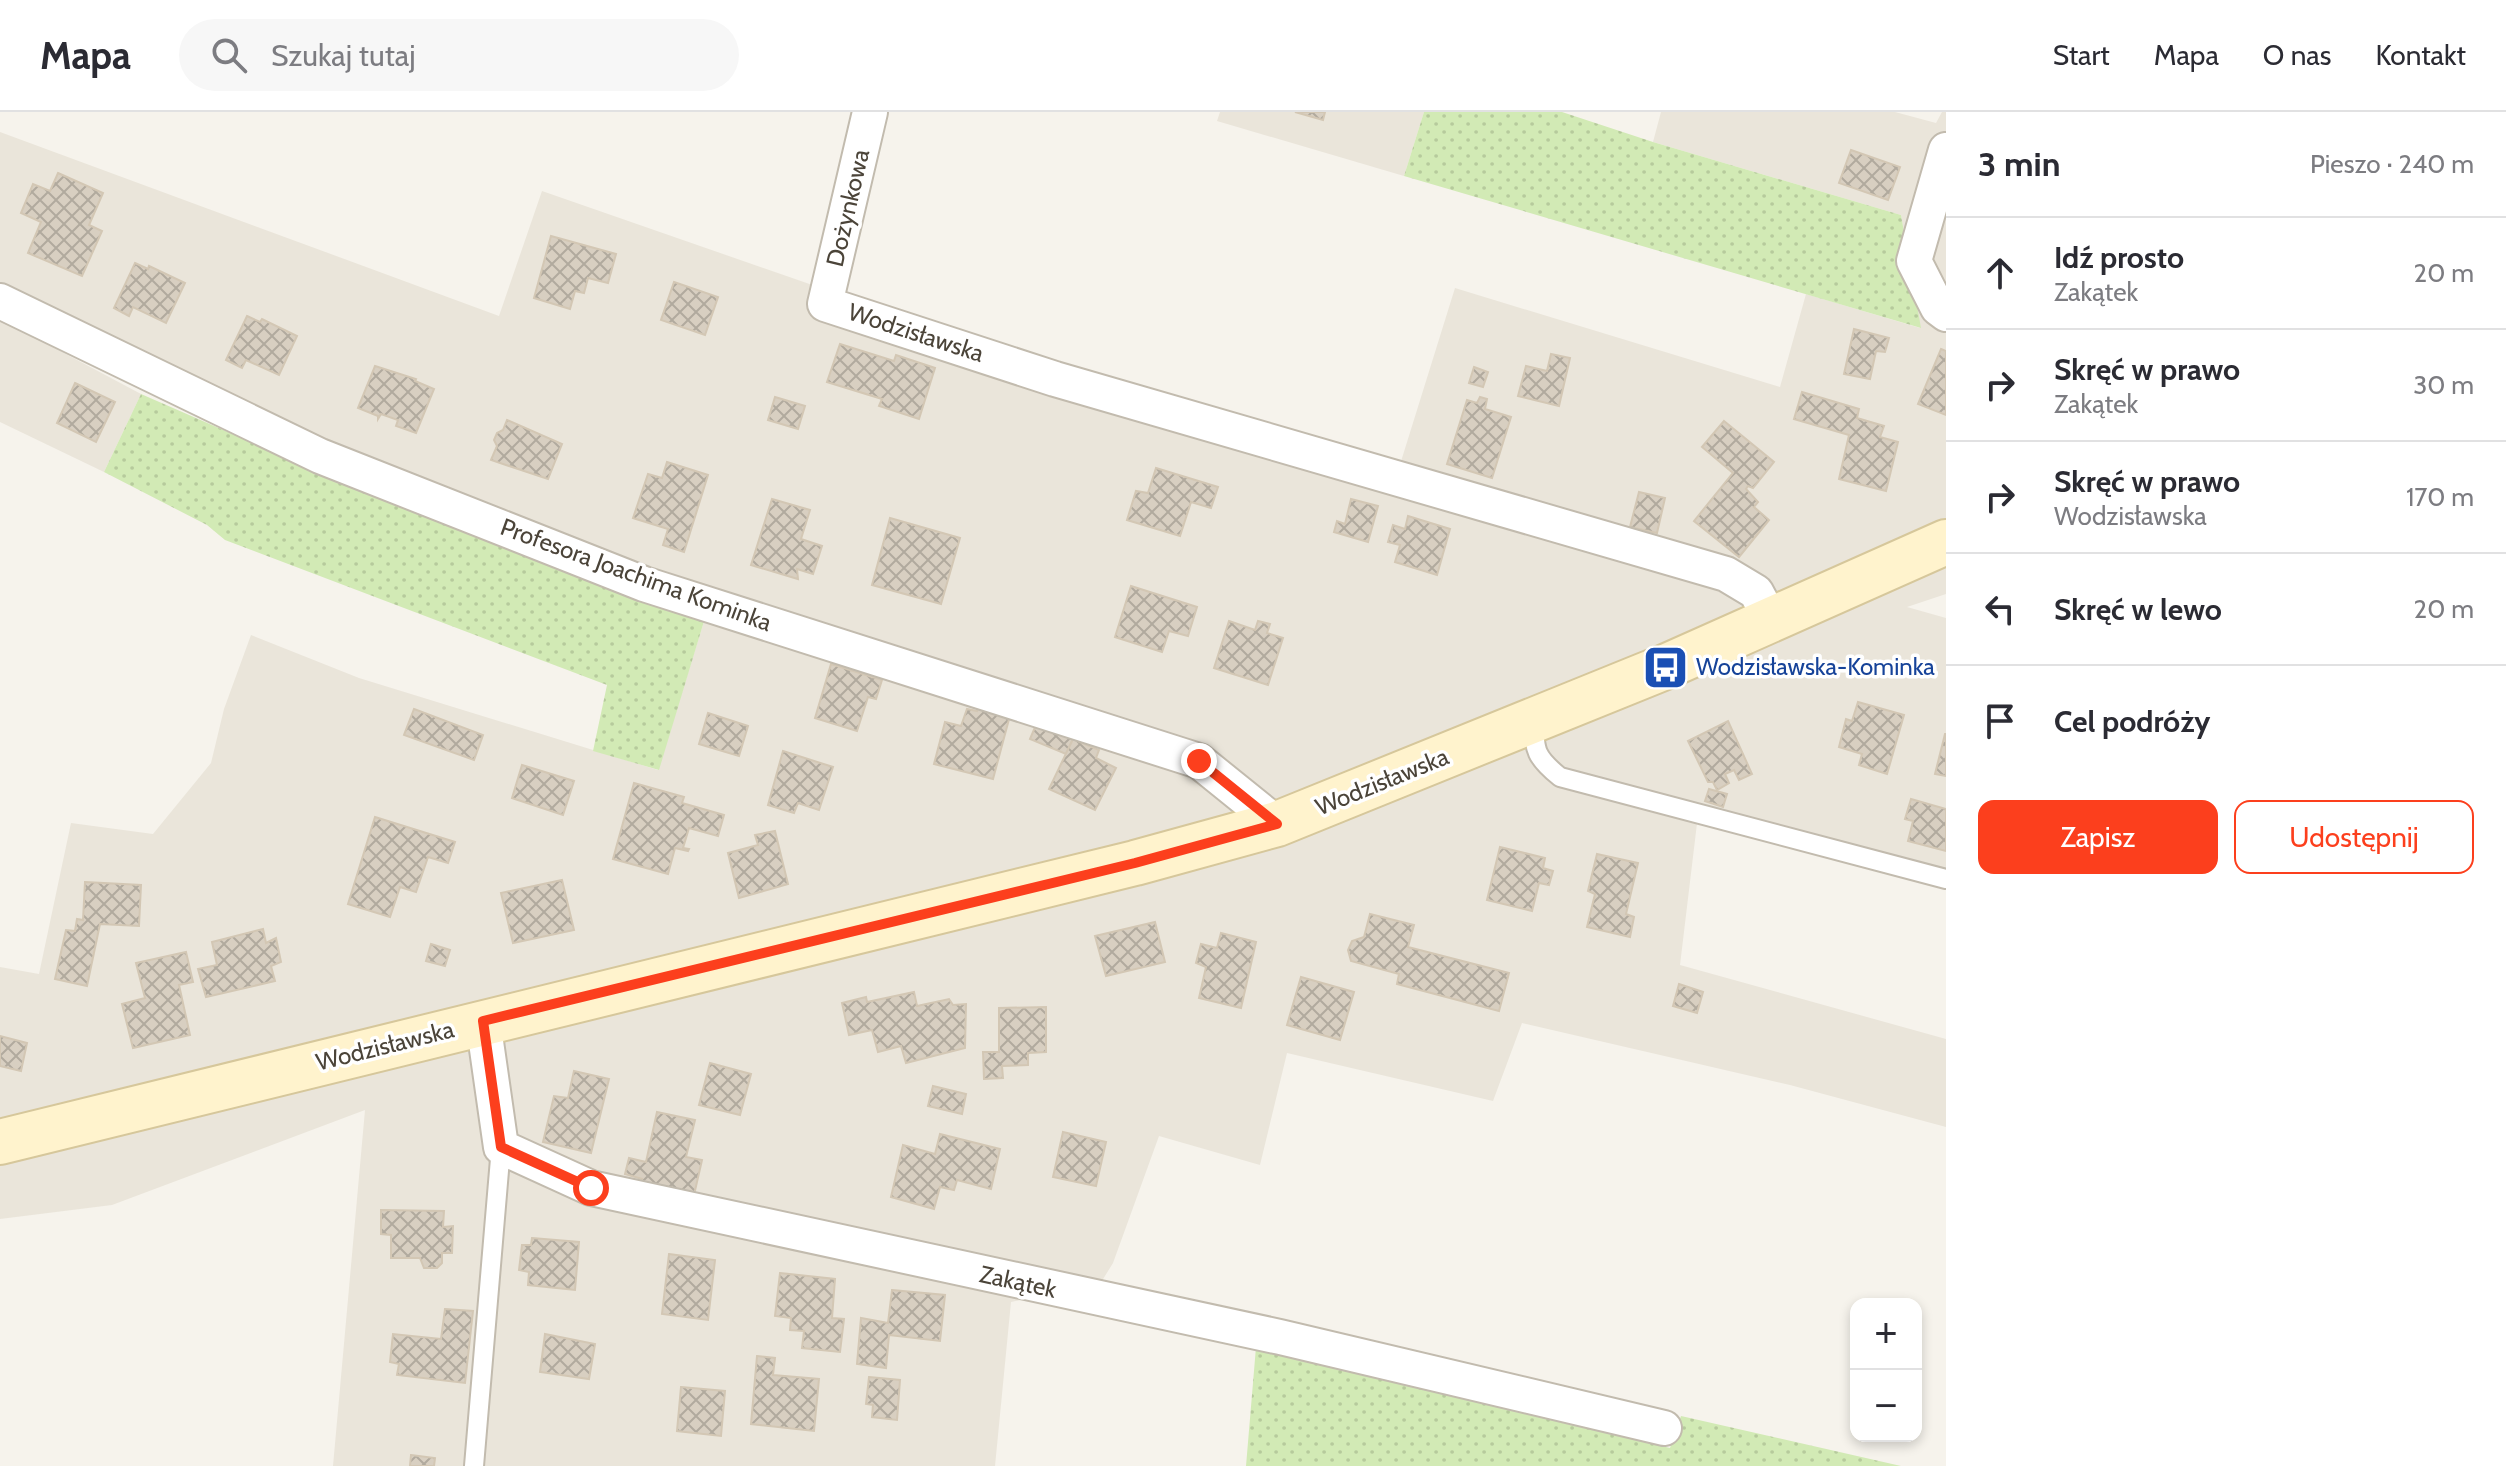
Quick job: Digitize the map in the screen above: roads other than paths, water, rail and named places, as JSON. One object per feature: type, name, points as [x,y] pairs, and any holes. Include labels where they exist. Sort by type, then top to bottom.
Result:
[{"type":"main road","name":"Wodzisławska","points":[[0,1142],[1135,863],[1277,824],[1665,667],[1946,542]]},
{"type":"street","name":"Dożynkowa","points":[[825,304],[870,112]]},
{"type":"street","points":[[1946,150],[1914,261],[1938,308],[1946,314]]},
{"type":"street","name":"Profesora Joachima Kominka","points":[[0,301],[320,456],[644,584],[1199,761],[1277,824]]},
{"type":"street","name":"Wodzisławska","points":[[825,304],[1055,379],[1726,574],[1756,592],[1771,620]]},
{"type":"street","points":[[483,1021],[501,1147]]},
{"type":"street","name":"Zakątek","points":[[501,1147],[591,1188],[1280,1337],[1664,1428]]},
{"type":"lane","points":[[1533,720],[1535,752],[1543,764],[1560,777],[1946,879]]},
{"type":"lane","points":[[474,1466],[501,1147]]},
{"type":"place","name":"Wodzisławska-Kominka","points":[[1665,667]]}]
